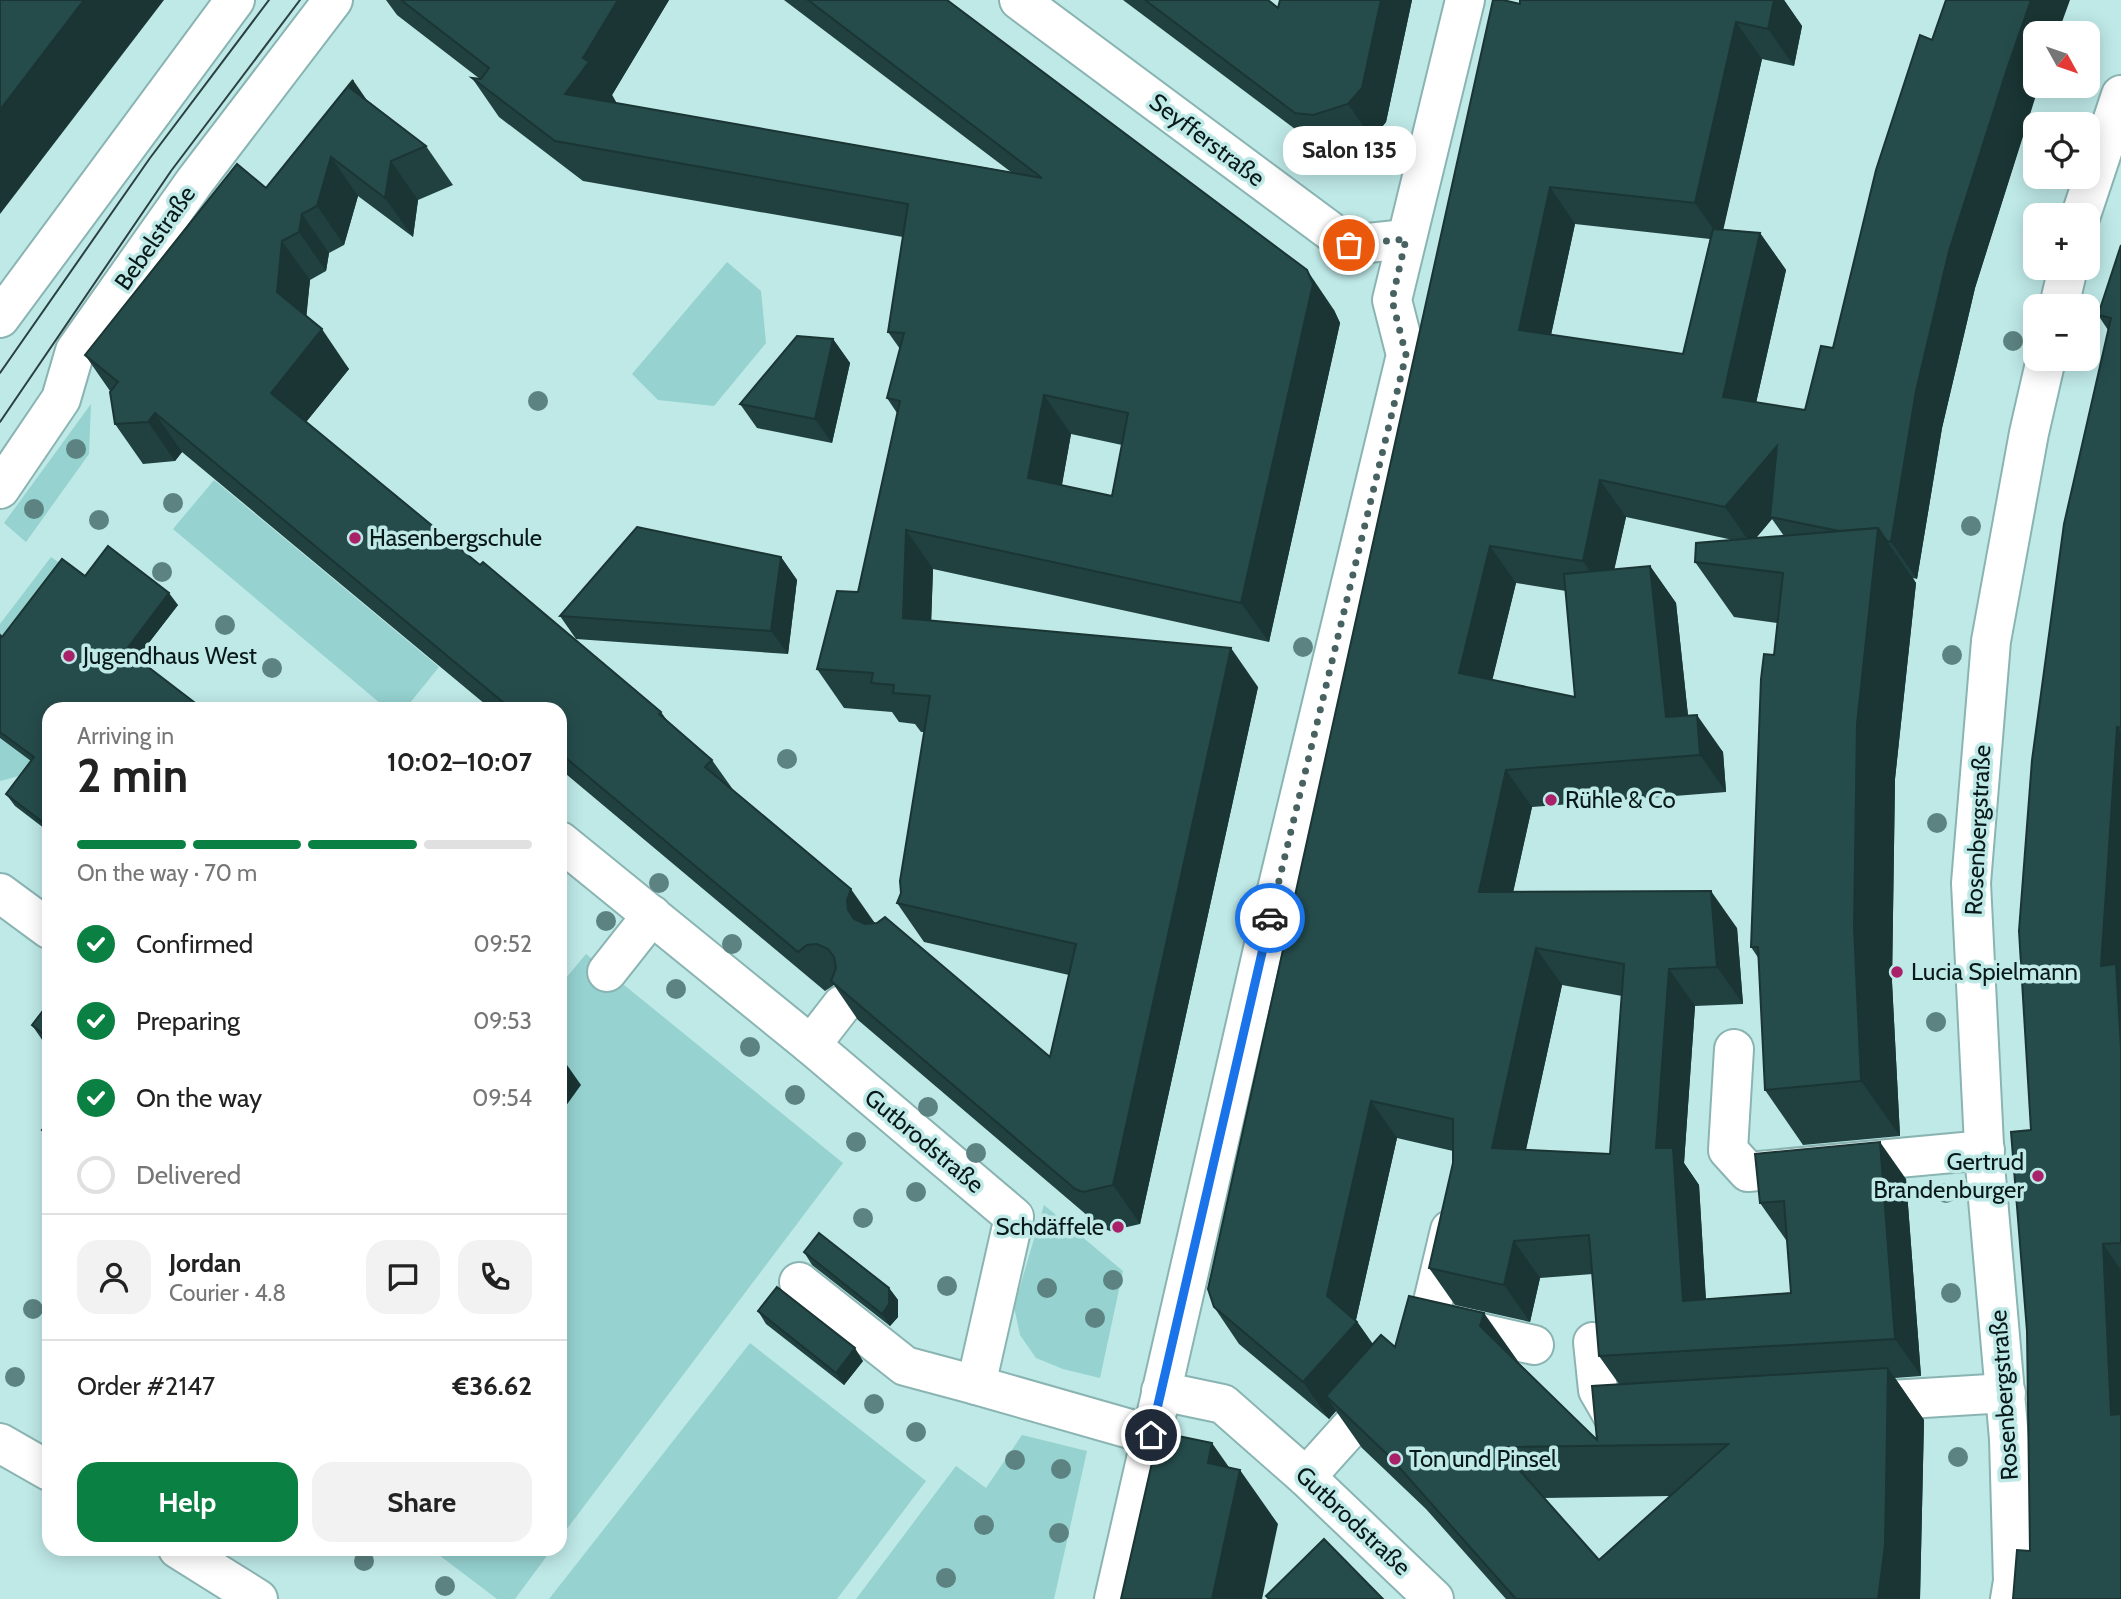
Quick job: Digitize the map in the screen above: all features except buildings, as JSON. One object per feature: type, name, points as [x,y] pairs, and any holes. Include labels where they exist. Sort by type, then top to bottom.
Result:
[{"type":"street","points":[[0,318],[235,0]]},
{"type":"street","name":"Bebelstraße","points":[[0,489],[61,399],[75,351],[195,181],[333,0]]},
{"type":"street","name":"Seyfferstraße","points":[[1018,0],[1349,245],[1406,239]]},
{"type":"street","points":[[1114,1599],[1406,355],[1392,300],[1465,0]]},
{"type":"street","points":[[2085,203],[2121,95]]},
{"type":"street","name":"Rosenbergstraße","points":[[2010,1599],[2013,1581],[2006,1393],[1985,1150],[1970,883],[1991,641],[2029,433],[2043,371]]},
{"type":"street","name":"Gutbrodstraße","points":[[567,847],[811,1045],[1014,1217],[976,1385]]},
{"type":"street","points":[[0,893],[42,924]]},
{"type":"street","points":[[607,972],[652,915]]},
{"type":"street","points":[[811,1045],[842,1005]]},
{"type":"street","points":[[1734,1049],[1728,1150],[1748,1172],[1985,1150]]},
{"type":"street","points":[[1306,1477],[1422,1348],[1458,1195]]},
{"type":"street","points":[[799,1282],[905,1366],[1151,1435]]},
{"type":"street","points":[[1427,1321],[1534,1345]]},
{"type":"street","points":[[1593,1342],[1598,1390],[1613,1416],[1667,1413]]},
{"type":"street","name":"Gutbrodstraße","points":[[1161,1391],[1223,1404],[1306,1477],[1434,1599]]},
{"type":"street","points":[[1828,1404],[2006,1393]]},
{"type":"street","points":[[0,1443],[42,1467]]},
{"type":"street","points":[[189,1556],[258,1599]]},
{"type":"shaded area","points":[[727,262],[761,291],[766,343],[714,406],[658,400],[632,374]]},
{"type":"shaded area","points":[[91,404],[89,454],[26,542],[4,523]]},
{"type":"shaded area","points":[[214,480],[439,667],[411,702],[379,702],[173,529]]},
{"type":"shaded area","points":[[51,557],[71,571],[0,651],[0,624]]},
{"type":"shaded area","points":[[16,726],[38,771],[0,781],[0,738],[5,741]]},
{"type":"shaded area","points":[[586,954],[843,1163],[567,1529],[567,977]]},
{"type":"shaded area","points":[[1044,1205],[1123,1271],[1100,1378],[1063,1369],[1036,1358],[1020,1335],[1014,1307]]},
{"type":"shaded area","points":[[750,1343],[926,1481],[837,1599],[549,1599]]},
{"type":"shaded area","points":[[1022,1435],[1087,1451],[1054,1599],[856,1599],[956,1466],[986,1488]]},
{"type":"shaded area","points":[[440,1556],[547,1556],[515,1599],[497,1599]]},
{"type":"tram line","points":[[0,373],[150,158],[269,0]]},
{"type":"tram line","points":[[0,422],[171,171],[300,0]]},
{"type":"way so far","points":[[1270,918],[1406,355],[1392,300],[1406,239],[1349,245]]},
{"type":"place","name":"Salon 135","points":[[1349,245]]},
{"type":"place","name":"Hasenbergschule","points":[[355,538]]},
{"type":"place","name":"Jugendhaus West","points":[[69,656]]},
{"type":"place","name":"Rühle & Co","points":[[1551,800]]},
{"type":"place","name":"Lucia Spielmann","points":[[1897,972]]},
{"type":"place","name":"Gertrud Brandenburger","points":[[2038,1176]]},
{"type":"place","name":"Schdäffele","points":[[1118,1227]]},
{"type":"place","name":"Ton und Pinsel","points":[[1395,1459]]},
{"type":"route","points":[[1151,1435],[1270,918]]}]
